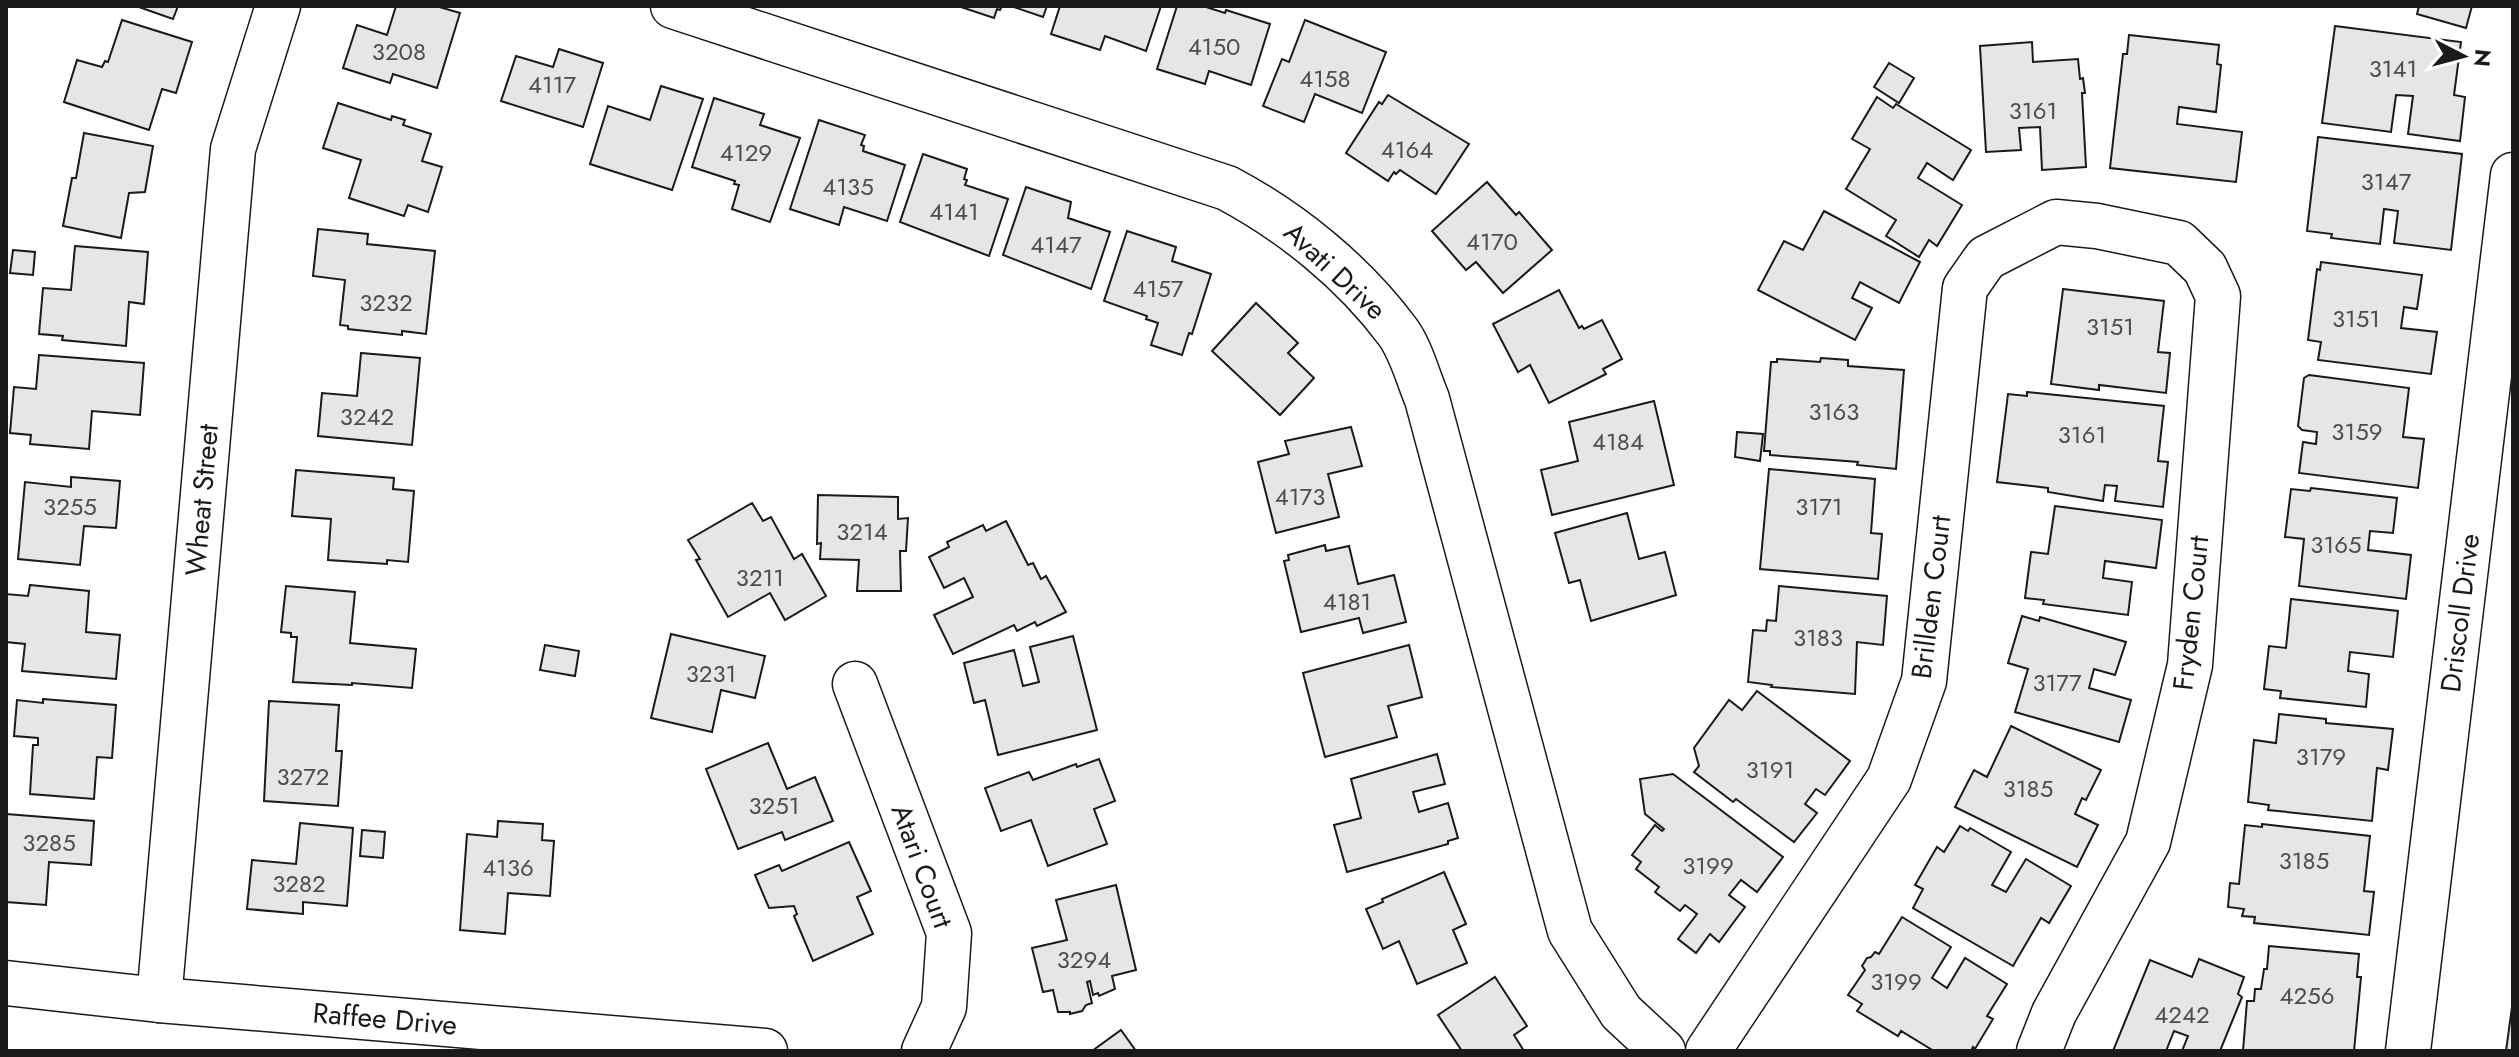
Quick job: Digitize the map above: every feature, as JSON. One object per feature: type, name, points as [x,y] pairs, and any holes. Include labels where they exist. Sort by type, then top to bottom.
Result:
[{"type":"street","name":"Wheat Street","points":[[159,1000],[233,149],[278,6]]},
{"type":"street","name":"Avati Drive","points":[[673,6],[1227,188],[1268,210],[1348,275],[1399,333],[1427,399],[1570,931],[1621,1012],[1663,1051]]},
{"type":"street","name":"Driscoll Drive","points":[[2408,1051],[2513,175]]},
{"type":"street","name":"Brillden Court","points":[[1708,1051],[1889,779],[1924,681],[1965,288],[1986,258],[2056,222],[2097,226]]},
{"type":"street","name":"Fryden Court","points":[[2039,1051],[2054,1013],[2148,842],[2190,665],[2218,296],[2205,268],[2179,243],[2097,226]]},
{"type":"street","name":"Atari Court","points":[[855,684],[949,933],[944,1007],[924,1051]]},
{"type":"street","name":"Raffee Drive","points":[[6,983],[159,1000],[765,1051]]},
{"type":"building","points":[[136,6],[178,6],[173,19]]},
{"type":"building","points":[[396,6],[436,6],[460,13],[437,88],[393,74],[390,83],[343,68],[357,25],[387,35]]},
{"type":"building","points":[[958,6],[1002,6],[1000,10],[997,9],[994,18]]},
{"type":"building","points":[[1011,6],[1047,6],[1043,17]]},
{"type":"building","points":[[1060,6],[1161,6],[1146,51],[1105,36],[1100,50],[1051,34]]},
{"type":"building","points":[[1177,6],[1203,6],[1225,13],[1226,10],[1270,24],[1251,85],[1209,71],[1205,84],[1157,69]]},
{"type":"building","points":[[2419,6],[2472,6],[2466,28],[2417,14]]},
{"type":"building","points":[[122,20],[192,42],[176,93],[162,89],[149,130],[64,102],[77,60],[102,67],[105,61],[108,62]]},
{"type":"building","points":[[1305,20],[1386,52],[1362,113],[1315,94],[1304,122],[1263,106],[1282,59],[1289,62]]},
{"type":"building","points":[[2335,26],[2461,42],[2454,95],[2465,97],[2460,141],[2408,134],[2413,96],[2396,95],[2391,132],[2322,123]]},
{"type":"building","points":[[2129,35],[2219,45],[2217,64],[2221,65],[2216,112],[2179,107],[2177,124],[2242,132],[2236,182],[2110,168],[2123,54],[2127,54]]},
{"type":"building","points":[[2032,42],[2033,62],[2078,59],[2085,93],[2082,93],[2086,167],[2042,170],[2040,127],[2019,128],[2021,150],[1986,152],[1980,46]]},
{"type":"building","points":[[559,49],[603,63],[583,127],[501,101],[516,56],[553,67]]},
{"type":"building","points":[[1889,63],[1914,78],[1899,103],[1874,87]]},
{"type":"building","points":[[661,86],[703,99],[672,190],[590,164],[608,106],[650,120]]},
{"type":"building","points":[[1388,95],[1469,144],[1436,194],[1400,170],[1396,174],[1394,172],[1388,181],[1346,153],[1379,102],[1382,104]]},
{"type":"building","points":[[1877,97],[1893,108],[1896,104],[1971,150],[1953,180],[1927,163],[1918,178],[1962,205],[1937,246],[1929,240],[1919,257],[1886,236],[1896,220],[1846,189],[1870,149],[1852,139]]},
{"type":"building","points":[[714,98],[764,114],[760,125],[800,138],[770,222],[732,209],[739,185],[734,184],[735,181],[692,167]]},
{"type":"building","points":[[338,103],[391,120],[392,116],[405,120],[403,125],[431,134],[422,161],[442,167],[428,212],[408,205],[404,216],[349,198],[361,160],[323,148]]},
{"type":"building","points":[[819,120],[865,135],[861,145],[864,146],[863,151],[905,165],[887,221],[844,207],[839,225],[790,209]]},
{"type":"building","points":[[84,133],[153,146],[145,192],[129,193],[121,238],[63,226]]},
{"type":"building","points":[[2318,137],[2462,154],[2451,250],[2394,243],[2398,211],[2384,209],[2380,244],[2331,238],[2332,234],[2307,231]]},
{"type":"building","points":[[923,154],[967,169],[965,185],[1008,199],[989,256],[900,222]]},
{"type":"building","points":[[1487,182],[1516,215],[1519,212],[1552,250],[1503,293],[1476,262],[1466,270],[1432,231]]},
{"type":"building","points":[[1026,187],[1071,202],[1068,218],[1110,232],[1091,289],[1003,255]]},
{"type":"building","points":[[1824,211],[1920,262],[1899,303],[1860,282],[1852,298],[1872,308],[1855,340],[1758,290],[1784,241],[1803,250]]},
{"type":"building","points":[[318,229],[368,234],[367,244],[435,251],[426,334],[402,331],[402,335],[348,329],[348,326],[340,325],[345,280],[313,276]]},
{"type":"building","points":[[1127,231],[1176,247],[1172,261],[1211,274],[1182,355],[1151,345],[1158,323],[1104,301]]},
{"type":"building","points":[[75,246],[148,252],[144,304],[129,302],[126,346],[62,340],[63,336],[39,334],[43,288],[71,290]]},
{"type":"building","points":[[13,250],[35,252],[33,275],[10,273]]},
{"type":"building","points":[[2321,262],[2422,275],[2417,309],[2404,307],[2401,328],[2437,332],[2431,374],[2318,360],[2321,342],[2308,340],[2317,269],[2320,270]]},
{"type":"building","points":[[2063,289],[2164,301],[2158,352],[2170,353],[2166,393],[2099,385],[2099,390],[2051,384]]},
{"type":"building","points":[[1559,290],[1579,328],[1582,326],[1584,329],[1602,320],[1622,359],[1603,369],[1606,374],[1549,403],[1530,365],[1518,372],[1493,324]]},
{"type":"building","points":[[1256,303],[1298,343],[1288,353],[1314,378],[1280,415],[1212,351]]},
{"type":"building","points":[[361,353],[420,358],[412,445],[318,436],[322,393],[357,396]]},
{"type":"building","points":[[39,355],[144,363],[140,415],[92,411],[89,449],[30,444],[31,435],[10,433],[14,387],[36,389]]},
{"type":"building","points":[[1821,358],[1848,360],[1848,366],[1904,370],[1896,469],[1857,465],[1858,462],[1770,455],[1770,451],[1764,451],[1771,362],[1777,362],[1777,359],[1820,362]]},
{"type":"building","points":[[2309,375],[2409,388],[2403,437],[2424,439],[2418,488],[2299,473],[2303,442],[2316,444],[2317,432],[2302,430],[2298,426],[2304,378]]},
{"type":"building","points":[[2027,392],[2164,406],[2158,461],[2168,462],[2163,507],[2115,501],[2117,486],[2105,485],[2103,501],[2048,492],[2048,488],[1997,482],[2008,394],[2027,396]]},
{"type":"building","points":[[1654,401],[1674,485],[1552,515],[1541,470],[1578,461],[1569,422]]},
{"type":"building","points":[[1351,427],[1362,466],[1328,474],[1339,517],[1276,533],[1258,462],[1289,454],[1285,441]]},
{"type":"building","points":[[1737,432],[1763,434],[1760,461],[1735,457]]},
{"type":"building","points":[[1769,469],[1875,479],[1871,533],[1882,534],[1878,579],[1760,569]]},
{"type":"building","points":[[296,470],[394,478],[393,489],[414,491],[408,562],[387,560],[387,564],[328,560],[331,519],[292,516]]},
{"type":"building","points":[[71,477],[120,481],[116,528],[84,526],[80,565],[18,559],[25,482],[71,487]]},
{"type":"building","points":[[2311,488],[2397,498],[2393,533],[2370,531],[2368,550],[2411,555],[2406,599],[2299,586],[2304,539],[2285,537],[2291,489],[2310,491]]},
{"type":"building","points":[[818,495],[898,497],[898,519],[908,518],[906,551],[900,551],[901,591],[857,591],[859,560],[820,559],[821,543],[817,544]]},
{"type":"building","points":[[752,503],[763,521],[771,517],[794,559],[802,554],[826,596],[785,620],[770,593],[728,617],[688,540]]},
{"type":"building","points":[[2055,506],[2162,520],[2156,568],[2105,561],[2103,578],[2132,582],[2128,615],[2043,604],[2044,600],[2025,598],[2031,552],[2048,554]]},
{"type":"building","points":[[1627,513],[1639,559],[1665,552],[1676,595],[1591,621],[1580,580],[1569,583],[1555,533]]},
{"type":"building","points":[[1006,521],[1028,565],[1033,563],[1041,579],[1046,576],[1066,612],[1037,626],[1035,622],[1017,631],[1014,625],[953,654],[934,615],[973,597],[964,578],[944,588],[929,557],[949,547],[947,542],[983,525],[986,531]]},
{"type":"building","points":[[1325,545],[1326,551],[1349,546],[1358,584],[1394,575],[1406,622],[1363,633],[1359,618],[1301,632],[1284,561],[1289,560],[1288,555]]},
{"type":"building","points":[[30,585],[89,591],[86,632],[120,635],[116,679],[22,671],[25,644],[6,642],[6,594],[28,596]]},
{"type":"building","points":[[286,586],[355,592],[350,643],[416,649],[412,688],[293,682],[297,637],[281,632]]},
{"type":"building","points":[[1779,586],[1887,596],[1883,645],[1857,642],[1855,694],[1771,687],[1748,682],[1753,630],[1766,631],[1767,620],[1776,621]]},
{"type":"building","points":[[2291,599],[2398,611],[2393,657],[2350,652],[2348,671],[2369,674],[2366,707],[2280,698],[2281,691],[2264,689],[2269,646],[2286,648]]},
{"type":"building","points":[[2022,616],[2039,621],[2040,617],[2126,642],[2115,675],[2094,669],[2089,688],[2131,700],[2119,742],[2015,712],[2028,669],[2008,663]]},
{"type":"building","points":[[671,634],[765,656],[755,698],[721,690],[712,732],[651,718]]},
{"type":"building","points":[[1073,636],[1097,730],[998,755],[985,700],[974,703],[964,663],[1014,650],[1023,686],[1039,682],[1030,647]]},
{"type":"building","points":[[545,645],[579,651],[575,676],[540,670]]},
{"type":"building","points":[[1409,645],[1422,697],[1388,706],[1397,737],[1325,757],[1303,673]]},
{"type":"building","points":[[1757,691],[1850,761],[1825,795],[1816,789],[1805,804],[1817,813],[1794,842],[1694,772],[1699,766],[1694,748],[1729,700],[1742,710]]},
{"type":"building","points":[[43,699],[116,705],[112,758],[97,757],[94,799],[30,794],[33,745],[38,745],[38,738],[14,736],[17,700],[43,703]]},
{"type":"building","points":[[269,701],[339,705],[336,751],[342,751],[338,806],[264,801]]},
{"type":"building","points":[[2279,714],[2326,719],[2326,723],[2393,729],[2388,770],[2377,768],[2372,821],[2268,810],[2269,805],[2248,802],[2254,740],[2276,743]]},
{"type":"building","points":[[2011,726],[2101,770],[2075,814],[2098,825],[2077,867],[1955,807],[1974,770],[1987,777]]},
{"type":"building","points":[[768,743],[787,789],[815,777],[833,821],[785,840],[782,832],[738,849],[706,769]]},
{"type":"building","points":[[1437,754],[1445,784],[1413,792],[1419,812],[1448,803],[1458,838],[1448,841],[1448,844],[1347,872],[1334,825],[1361,818],[1351,779]]},
{"type":"building","points":[[1099,759],[1115,801],[1094,809],[1107,844],[1048,866],[1031,820],[1001,831],[985,788],[1029,772],[1033,780]]},
{"type":"building","points":[[1673,774],[1783,857],[1757,892],[1741,880],[1729,895],[1745,907],[1719,942],[1710,934],[1696,953],[1678,939],[1697,914],[1685,905],[1680,911],[1655,892],[1659,887],[1636,869],[1641,862],[1632,855],[1655,825],[1662,831],[1664,829],[1645,814],[1640,779]]},
{"type":"building","points":[[6,814],[94,821],[91,865],[49,862],[46,905],[6,902]]},
{"type":"building","points":[[498,821],[543,824],[542,840],[554,841],[550,896],[508,893],[505,934],[460,930],[467,834],[497,837]]},
{"type":"building","points":[[300,823],[353,828],[347,906],[303,902],[303,914],[247,909],[252,860],[296,864]]},
{"type":"building","points":[[2262,824],[2370,836],[2364,891],[2374,892],[2369,935],[2254,923],[2255,917],[2242,916],[2244,909],[2228,907],[2230,883],[2239,884],[2245,825],[2262,827]]},
{"type":"building","points":[[1960,826],[1968,831],[1970,828],[2011,852],[1992,885],[2006,892],[2026,859],[2071,886],[2049,923],[2041,918],[2013,966],[1913,908],[1923,889],[1915,885],[1937,847],[1944,852]]},
{"type":"building","points":[[362,830],[385,832],[383,858],[360,856]]},
{"type":"building","points":[[849,842],[871,891],[857,897],[873,934],[813,961],[794,916],[797,914],[794,906],[769,908],[755,875],[779,865],[782,871]]},
{"type":"building","points":[[1444,872],[1466,924],[1453,930],[1467,963],[1417,984],[1399,941],[1383,949],[1366,909]]},
{"type":"building","points":[[1116,885],[1136,970],[1112,976],[1115,989],[1099,996],[1098,993],[1093,995],[1090,981],[1087,982],[1092,1003],[1082,1011],[1070,1014],[1058,1012],[1053,990],[1043,992],[1032,948],[1067,940],[1056,900]]},
{"type":"building","points":[[1902,917],[1951,947],[1932,978],[1947,988],[1965,958],[2007,984],[1987,1016],[1993,1019],[1975,1049],[1934,1051],[1901,1031],[1898,1036],[1857,1011],[1862,1004],[1848,995],[1865,970],[1862,966],[1867,958],[1875,952],[1879,954]]},
{"type":"building","points":[[2269,946],[2359,954],[2357,977],[2361,977],[2354,1051],[2243,1051],[2247,1001],[2254,1001],[2255,989],[2261,989]]},
{"type":"building","points":[[2199,959],[2244,977],[2238,994],[2242,997],[2220,1051],[2182,1051],[2188,1036],[2174,1031],[2166,1051],[2113,1051],[2150,960],[2192,977]]},
{"type":"building","points":[[1495,977],[1527,1026],[1514,1035],[1524,1051],[1462,1051],[1438,1015]]},
{"type":"building","points":[[2512,1007],[2513,1051],[2506,1051]]},
{"type":"building","points":[[1121,1030],[1136,1051],[1092,1051]]}]
